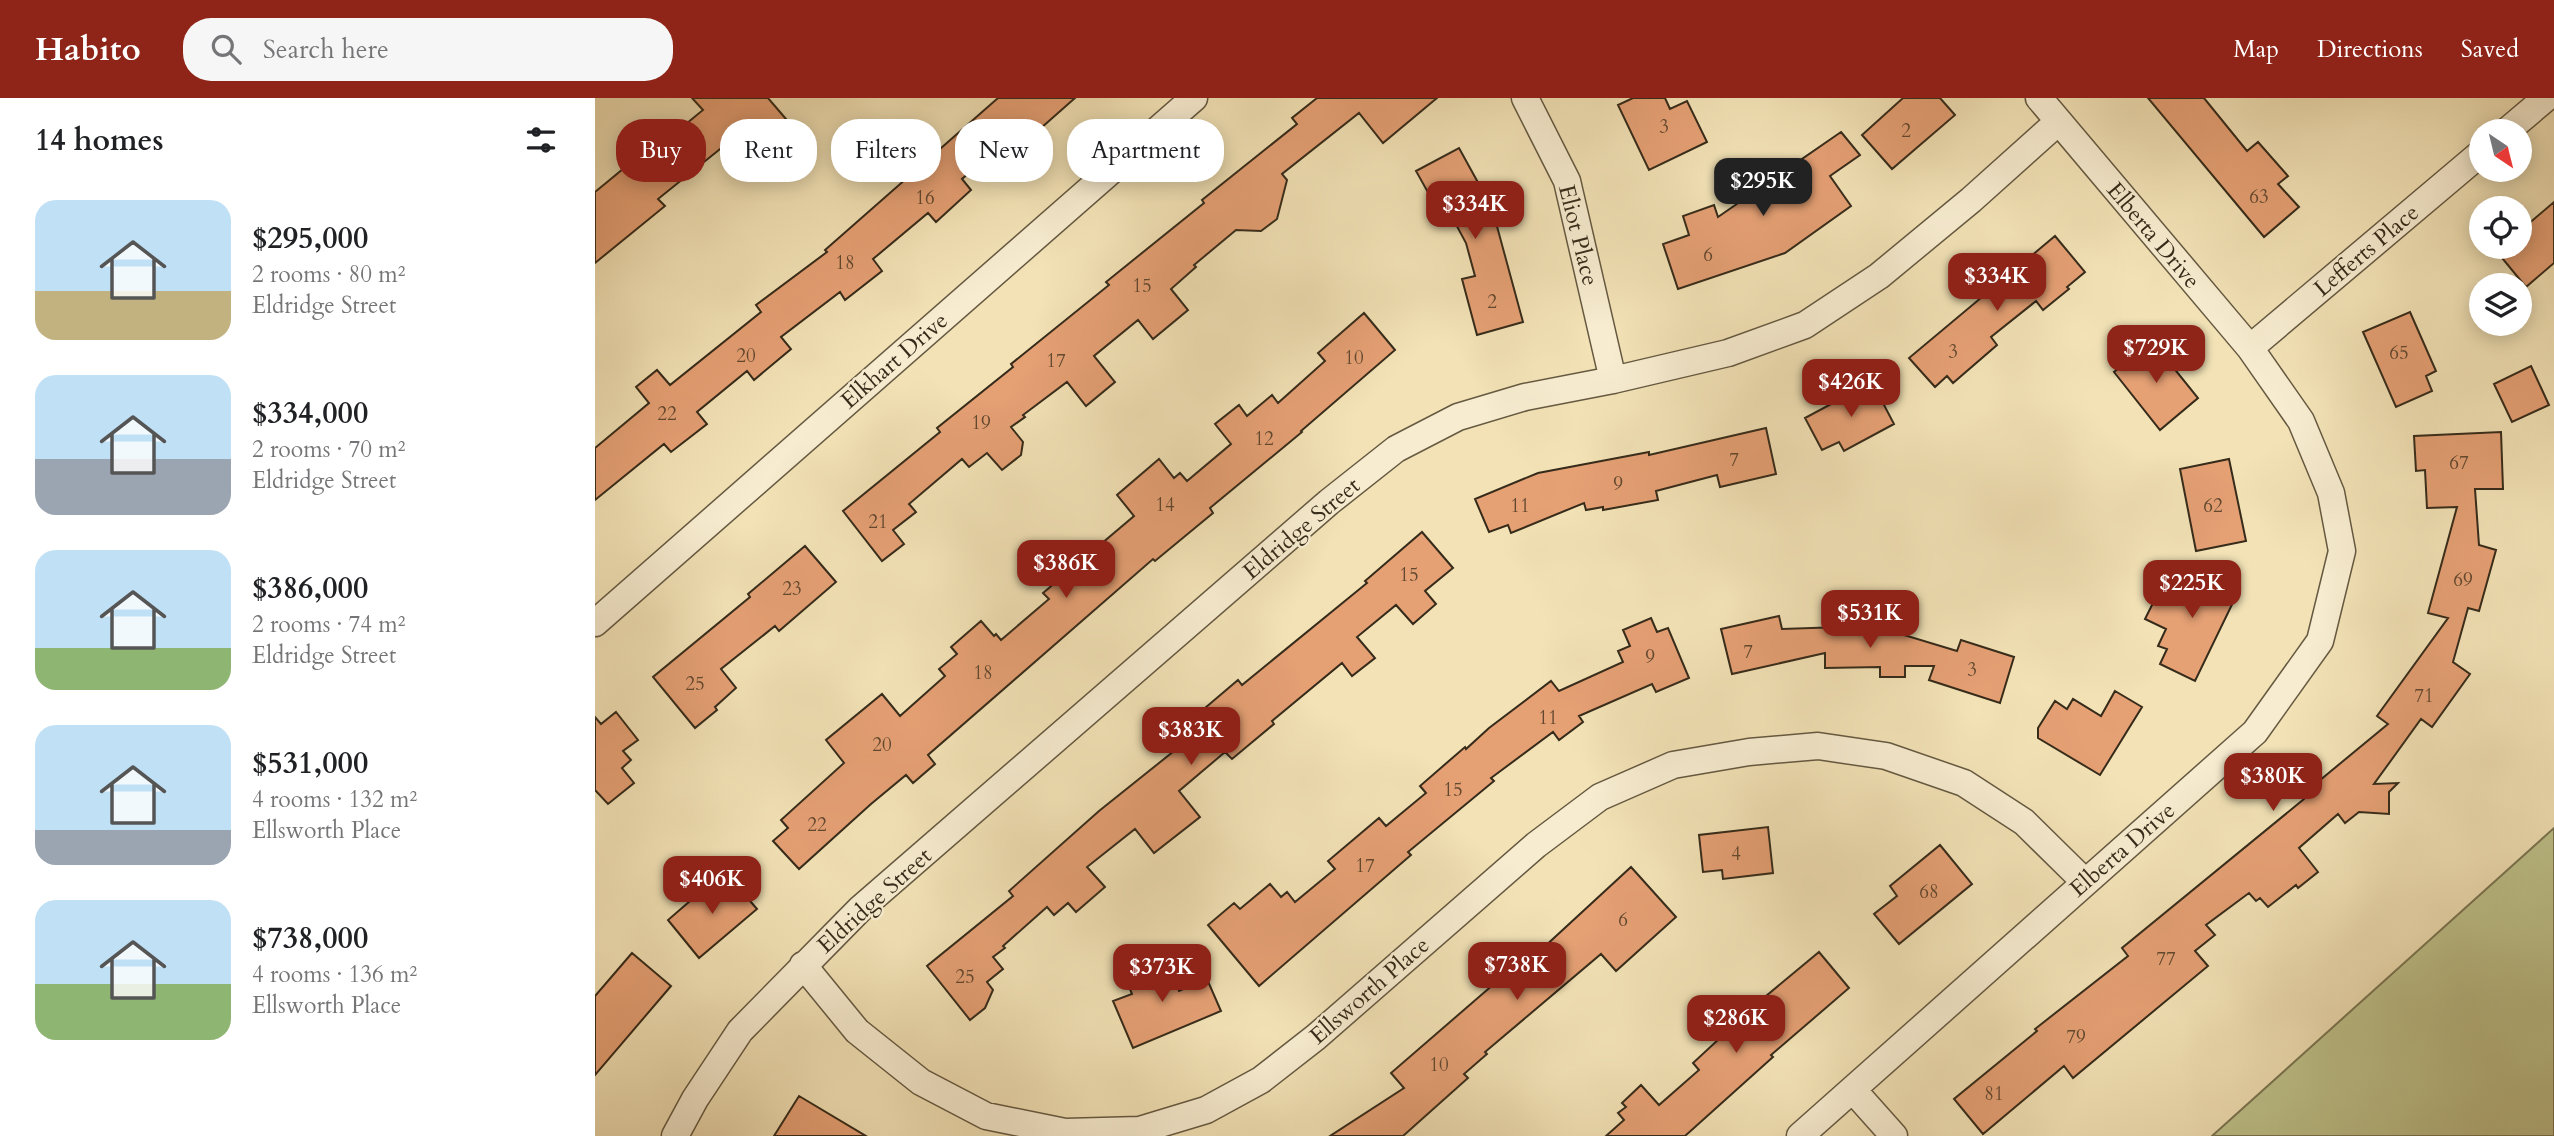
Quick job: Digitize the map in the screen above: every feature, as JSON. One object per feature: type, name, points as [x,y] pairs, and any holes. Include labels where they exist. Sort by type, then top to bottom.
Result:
[{"type":"street","name":"Elkhart Drive","points":[[595,623],[1194,98]]},
{"type":"street","name":"Eliot Place","points":[[1525,98],[1567,181],[1613,380]]},
{"type":"street","name":"Elberta Drive","points":[[1800,1136],[2255,732],[2320,641],[2342,551],[2331,493],[2301,421],[2250,348],[2039,98]]},
{"type":"street","points":[[2521,119],[2546,98]]},
{"type":"street","name":"Eldridge Street","points":[[675,1136],[695,1099],[740,1031],[803,965],[871,900],[1329,502],[1396,449],[1458,416],[1525,397],[1728,353],[1805,325],[1879,276],[1971,200],[2058,122]]},
{"type":"street","name":"Lefferts Place","points":[[2250,348],[2469,163]]},
{"type":"street","name":"Ellsworth Place","points":[[803,965],[857,1031],[921,1082],[986,1116],[1065,1132],[1140,1130],[1206,1110],[1261,1080],[1316,1037],[1536,845],[1600,797],[1673,765],[1749,751],[1818,746],[1886,756],[1964,783],[2024,822],[2085,882]]},
{"type":"street","points":[[1853,1090],[1894,1136]]},
{"type":"green space","points":[[2554,828],[2554,1136],[2212,1136]]},
{"type":"building","points":[[692,98],[768,98],[786,119],[720,119],[720,149],[706,160],[706,119],[692,119],[703,110]]},
{"type":"building","points":[[998,98],[1075,98],[1051,119],[974,119]]},
{"type":"building","points":[[1317,98],[1437,98],[1383,143],[1359,113],[1282,174],[1287,180],[1277,219],[1261,231],[1236,230],[1194,265],[1196,267],[1171,289],[1188,310],[1153,339],[1138,320],[1094,356],[1115,382],[1086,406],[1067,382],[1023,415],[1025,417],[1011,427],[1023,442],[1021,455],[1002,470],[987,453],[969,467],[962,459],[909,504],[916,512],[893,530],[904,544],[882,561],[843,511],[940,432],[937,428],[1109,285],[1106,282],[1204,203],[1202,200],[1297,124],[1292,118]]},
{"type":"building","points":[[1633,98],[1665,98],[1670,109],[1687,101],[1707,142],[1649,170],[1618,105]]},
{"type":"building","points":[[1903,98],[1940,98],[1955,115],[1892,169],[1862,135]]},
{"type":"building","points":[[2148,98],[2204,98],[2247,151],[2258,142],[2288,176],[2278,184],[2299,207],[2264,237]]},
{"type":"building","points":[[1841,132],[1860,155],[1830,176],[1851,206],[1785,253],[1678,289],[1663,244],[1689,235],[1683,216],[1714,205],[1718,217]]},
{"type":"building","points":[[955,136],[955,182],[964,182],[971,190],[936,222],[928,213],[873,259],[882,271],[845,300],[840,292],[781,337],[791,349],[754,380],[747,371],[697,412],[707,424],[671,452],[664,444],[595,500],[595,448],[649,403],[636,387],[657,370],[670,385],[761,312],[756,305],[827,252],[825,250],[902,182],[941,182],[941,148]]},
{"type":"building","points":[[1459,148],[1492,208],[1523,322],[1477,335],[1462,279],[1475,276],[1466,243],[1452,217],[1444,221],[1416,171]]},
{"type":"building","points":[[616,175],[616,182],[679,182],[658,199],[665,206],[595,263],[595,192]]},
{"type":"building","points":[[2554,202],[2554,263],[2532,282],[2532,273],[2514,273],[2503,259],[2532,259],[2532,221]]},
{"type":"building","points":[[2055,236],[2085,272],[2043,310],[2036,301],[1991,337],[1997,345],[1953,383],[1947,376],[1935,387],[1909,358]]},
{"type":"building","points":[[2410,312],[2436,371],[2426,376],[2432,391],[2396,407],[2363,332]]},
{"type":"building","points":[[1364,313],[1395,350],[1210,508],[1213,513],[1155,561],[1153,559],[928,755],[935,764],[913,783],[906,775],[799,869],[773,841],[788,828],[781,820],[844,763],[826,740],[882,694],[900,716],[945,676],[939,669],[957,654],[951,647],[981,621],[1001,640],[1049,599],[1043,593],[1134,516],[1117,495],[1159,459],[1174,478],[1180,473],[1187,481],[1231,444],[1215,424],[1239,405],[1247,416],[1272,395],[1278,403],[1325,361],[1318,353]]},
{"type":"building","points":[[2152,341],[2198,398],[2160,430],[2114,372]]},
{"type":"building","points":[[2531,366],[2549,405],[2512,422],[2494,384]]},
{"type":"building","points":[[1872,382],[1894,424],[1844,451],[1839,442],[1822,450],[1805,418]]},
{"type":"building","points":[[1766,428],[1776,474],[1720,487],[1717,475],[1656,491],[1658,500],[1603,510],[1603,507],[1586,510],[1584,503],[1511,533],[1508,525],[1489,532],[1475,499],[1538,473],[1649,452],[1649,455]]},
{"type":"building","points":[[2501,432],[2503,489],[2475,489],[2479,545],[2496,550],[2479,611],[2468,608],[2453,662],[2470,674],[2432,727],[2421,719],[2374,784],[2398,783],[2389,792],[2389,814],[2359,812],[2345,823],[2338,814],[2299,848],[2318,872],[2268,907],[2260,898],[2256,901],[2249,893],[2206,925],[2215,935],[2195,951],[2208,966],[2073,1078],[2064,1066],[1983,1134],[1954,1099],[2037,1031],[2035,1029],[2128,956],[2122,948],[2304,799],[2302,795],[2388,724],[2377,716],[2448,618],[2428,613],[2457,507],[2427,508],[2425,470],[2416,471],[2414,436]]},
{"type":"building","points":[[2229,459],[2246,541],[2196,551],[2180,469]]},
{"type":"building","points":[[1422,532],[1453,568],[1425,591],[1436,604],[1413,624],[1396,605],[1357,637],[1375,658],[1352,676],[1342,663],[1272,721],[1274,724],[1232,759],[1225,752],[1179,791],[1200,817],[1154,853],[1135,829],[1087,867],[1105,887],[1076,912],[1068,903],[1054,915],[1047,907],[1003,946],[1005,948],[993,957],[1003,969],[987,982],[993,990],[985,1008],[970,1020],[927,966],[1013,896],[1009,891],[1099,811],[1189,739],[1187,736],[1199,727],[1192,719],[1238,680],[1242,685],[1367,583],[1365,581]]},
{"type":"building","points":[[805,546],[836,582],[779,631],[775,626],[721,669],[736,688],[715,707],[717,710],[695,728],[653,677],[750,597],[748,594]]},
{"type":"building","points":[[2196,567],[2240,588],[2195,681],[2160,664],[2167,649],[2158,646],[2166,629],[2145,619],[2163,583],[2183,593]]},
{"type":"building","points":[[1878,594],[1904,594],[1904,635],[1957,651],[1961,640],[2014,657],[2000,703],[1929,680],[1934,666],[1905,666],[1905,677],[1880,677],[1880,667],[1825,668],[1825,653],[1732,674],[1721,629],[1779,616],[1782,629],[1841,627],[1841,615],[1878,614]]},
{"type":"building","points":[[1651,618],[1657,632],[1668,628],[1689,678],[1656,692],[1652,684],[1579,716],[1583,722],[1559,740],[1553,732],[1491,778],[1494,781],[1408,852],[1411,855],[1259,986],[1208,925],[1234,903],[1240,909],[1270,884],[1281,897],[1287,892],[1295,902],[1335,869],[1328,861],[1379,818],[1386,826],[1426,793],[1420,786],[1465,747],[1466,749],[1551,681],[1559,691],[1623,662],[1618,651],[1630,646],[1623,630]]},
{"type":"building","points":[[2115,691],[2142,707],[2100,775],[2038,738],[2038,728],[2055,701],[2067,709],[2073,699],[2101,716]]},
{"type":"building","points":[[616,712],[638,740],[623,751],[631,760],[622,768],[634,783],[608,804],[595,790],[595,717],[601,724]]},
{"type":"building","points":[[1768,827],[1773,873],[1723,879],[1722,870],[1703,872],[1699,835]]},
{"type":"building","points":[[1940,845],[1972,884],[1899,944],[1874,914],[1897,896],[1890,886]]},
{"type":"building","points":[[1631,867],[1676,917],[1616,971],[1601,954],[1485,1052],[1487,1054],[1464,1074],[1468,1078],[1403,1136],[1330,1136],[1404,1088],[1391,1073],[1539,945],[1542,949]]},
{"type":"building","points":[[731,879],[757,909],[699,958],[668,920],[712,882],[718,889]]},
{"type":"building","points":[[1819,952],[1849,988],[1771,1055],[1773,1057],[1685,1136],[1606,1136],[1624,1120],[1618,1113],[1626,1107],[1622,1103],[1641,1085],[1659,1105],[1699,1070],[1693,1063],[1760,1001]]},
{"type":"building","points":[[632,953],[671,986],[595,1075],[595,996]]},
{"type":"building","points":[[1166,959],[1179,991],[1207,979],[1221,1011],[1133,1048],[1113,1001],[1132,994],[1125,977]]},
{"type":"building","points":[[799,1096],[866,1136],[774,1136]]}]
